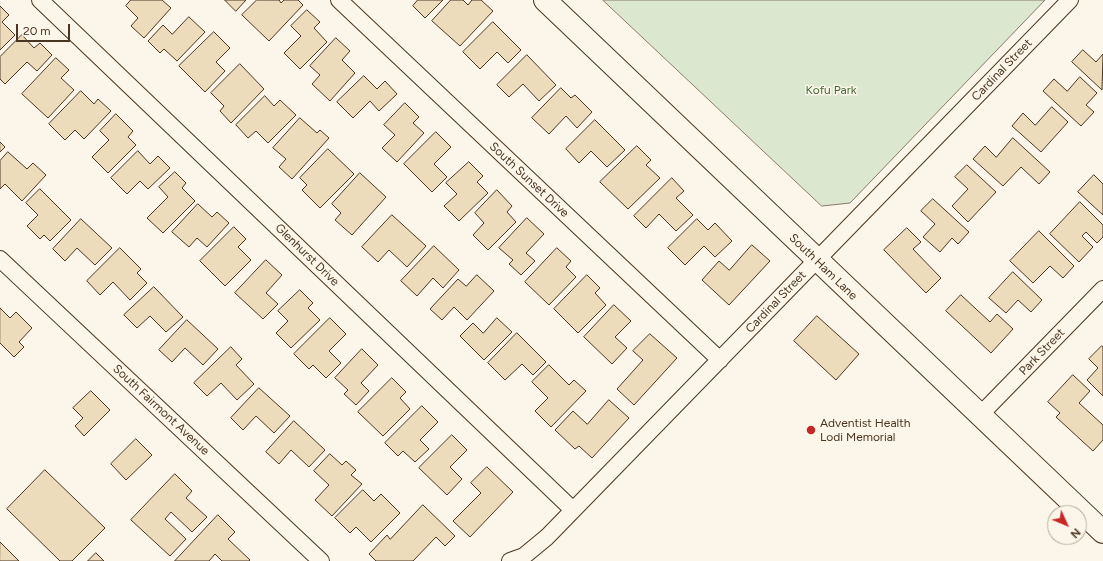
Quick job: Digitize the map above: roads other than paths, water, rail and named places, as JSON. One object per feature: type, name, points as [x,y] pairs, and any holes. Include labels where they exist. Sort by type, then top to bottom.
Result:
[{"type":"main road","name":"South Ham Lane","points":[[544,0],[1103,532]]},
{"type":"street","name":"Glenhurst Drive","points":[[40,0],[574,510]]},
{"type":"street","name":"South Sunset Drive","points":[[339,0],[720,360]]},
{"type":"street","name":"Cardinal Street","points":[[510,561],[524,556],[547,538],[1070,0]]},
{"type":"street","name":"South Fairmont Avenue","points":[[0,259],[321,561]]},
{"type":"street","name":"Park Street","points":[[980,415],[1103,289]]},
{"type":"place","name":"Adventist Health Lodi Memorial","points":[[811,430]]},
{"type":"park label","name":"Kofu Park","points":[[831,90]]}]
